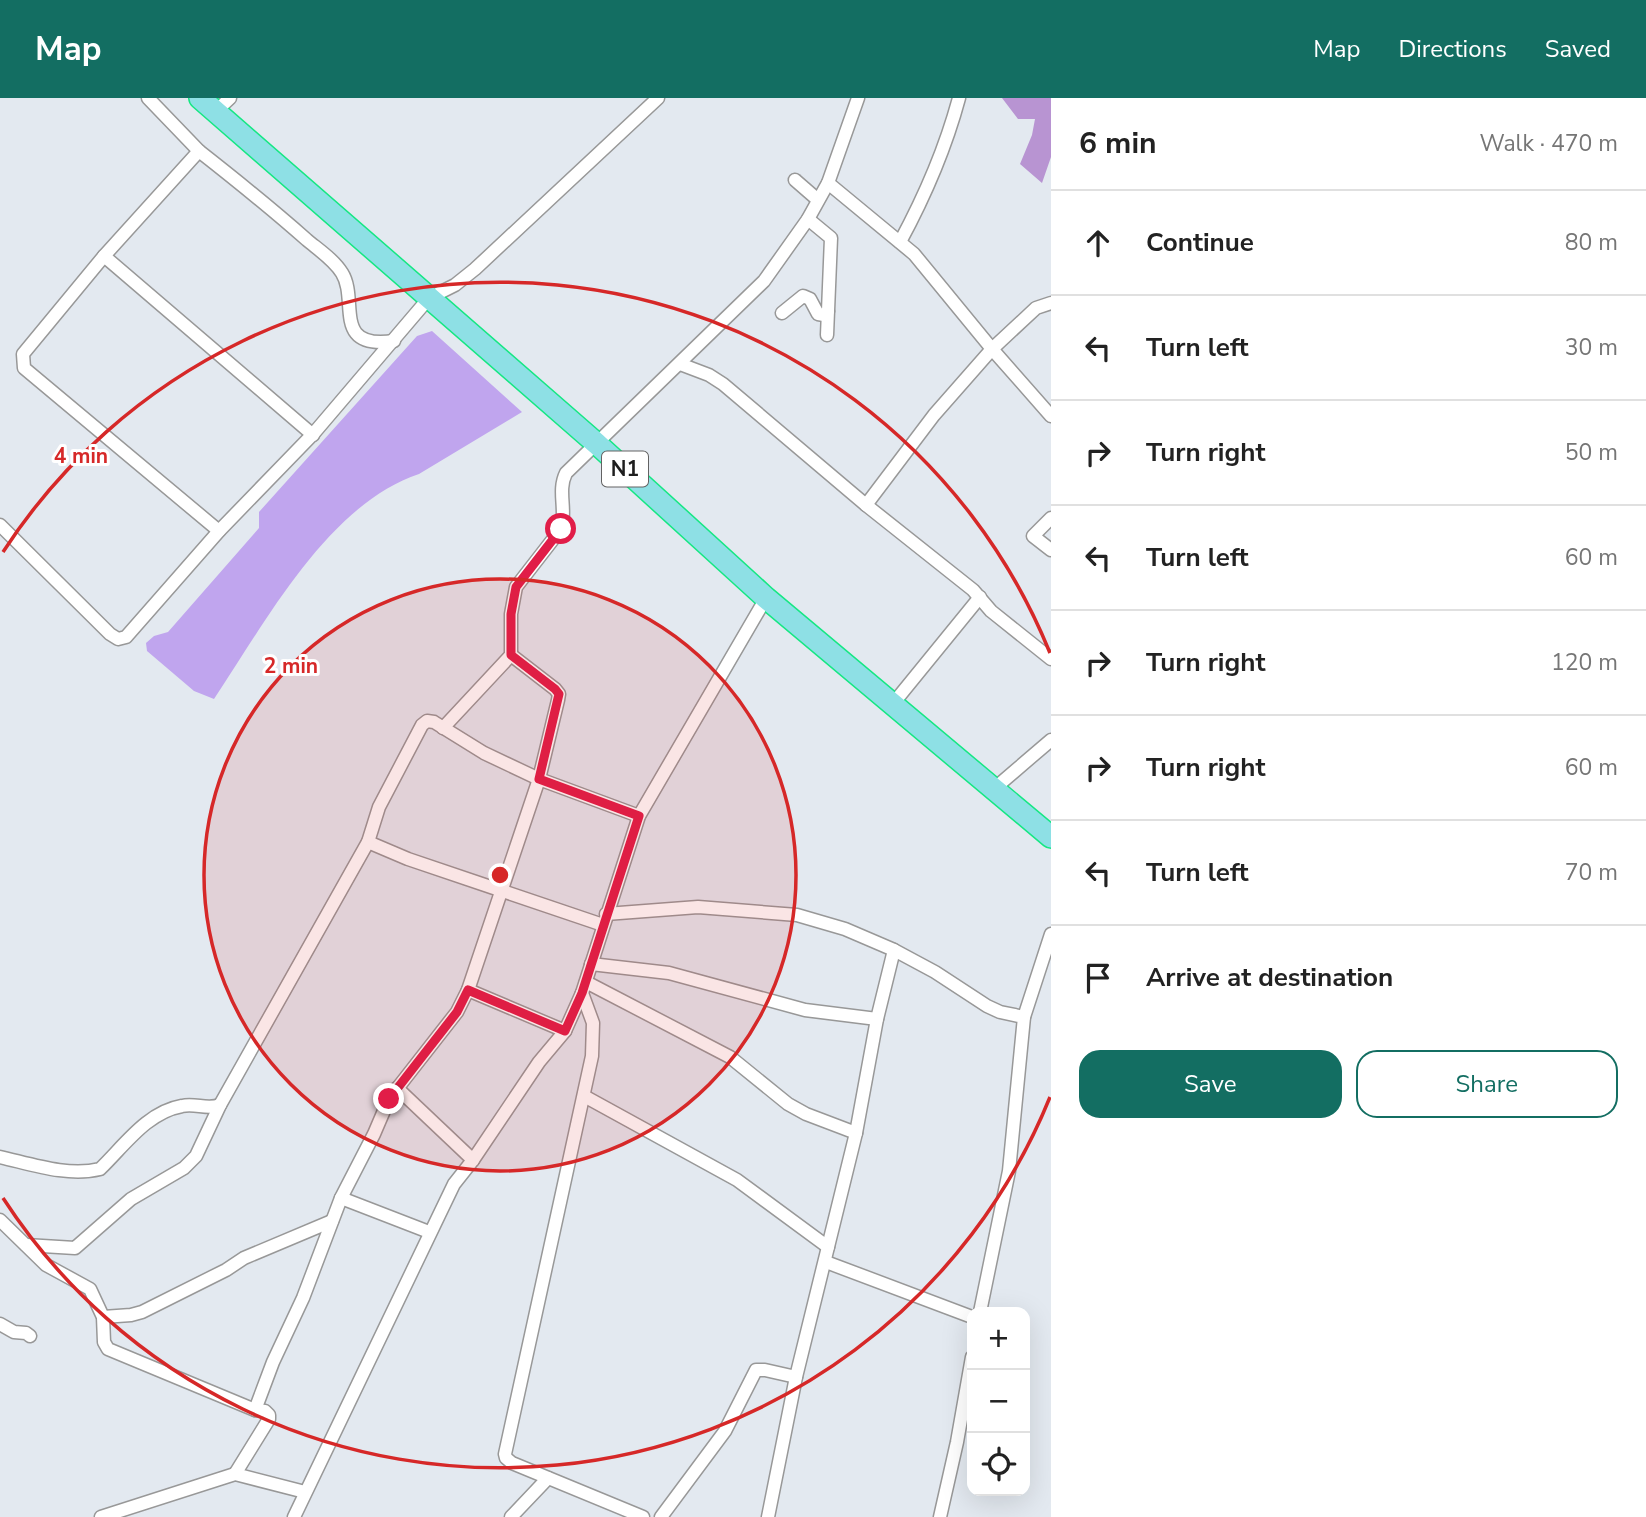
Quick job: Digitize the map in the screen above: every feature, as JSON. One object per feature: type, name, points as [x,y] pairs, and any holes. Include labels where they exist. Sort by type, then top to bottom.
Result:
[{"type":"highway","name":"N1","points":[[215,103],[766,598],[1051,837]]},
{"type":"street","points":[[148,98],[199,151],[335,264],[347,284],[348,317],[358,333],[366,340],[394,341]]},
{"type":"street","points":[[0,525],[110,634],[118,639],[126,637],[219,531],[313,435],[429,298],[455,285],[475,269],[658,98]]},
{"type":"street","points":[[443,728],[511,655],[511,614],[516,587],[561,529],[564,520],[562,481],[566,473],[764,281],[808,219],[828,183],[858,98]]},
{"type":"street","points":[[900,242],[942,156],[959,98]]},
{"type":"street","points":[[199,151],[104,256],[23,354],[24,368],[219,531]]},
{"type":"street","points":[[795,180],[818,200]]},
{"type":"street","points":[[828,183],[914,254],[1051,416]]},
{"type":"street","points":[[808,219],[831,238],[827,335]]},
{"type":"street","points":[[104,256],[313,435]]},
{"type":"street","points":[[782,313],[803,296],[810,299],[818,314],[824,315],[828,311]]},
{"type":"street","points":[[866,505],[934,415],[992,349],[1036,308],[1051,303]]},
{"type":"street","points":[[680,364],[709,375],[723,384],[1051,659]]},
{"type":"street","points":[[1051,518],[1033,536],[1051,550]]},
{"type":"street","points":[[892,705],[980,597]]},
{"type":"street","points":[[300,1514],[306,1492],[454,1184],[539,1062],[565,1031],[584,988],[639,816],[766,598]]},
{"type":"street","points":[[255,1410],[303,1298],[341,1198],[397,1088],[457,1012],[468,990],[539,779],[559,694],[511,655]]},
{"type":"street","points":[[26,1245],[75,1248],[131,1199],[184,1168],[196,1156],[220,1105],[368,842],[379,807],[422,725],[427,721],[484,754],[539,779],[639,816]]},
{"type":"street","points":[[995,788],[1051,740]]},
{"type":"street","points":[[368,842],[501,892],[605,919],[679,907],[775,912],[819,920],[894,950],[935,972],[987,1006],[1024,1017]]},
{"type":"street","points":[[981,1307],[1009,1171],[1024,1017],[1051,934]]},
{"type":"street","points":[[768,1517],[796,1377],[856,1133],[877,1019],[894,950]]},
{"type":"street","points":[[591,964],[669,974],[806,1010],[877,1019]]},
{"type":"street","points":[[584,988],[593,1023],[592,1056],[505,1454],[512,1463],[643,1517]]},
{"type":"street","points":[[584,988],[730,1057],[788,1104],[806,1114],[856,1133]]},
{"type":"street","points":[[468,990],[565,1031]]},
{"type":"street","points":[[397,1088],[473,1160]]},
{"type":"street","points":[[584,1096],[737,1180],[828,1247]]},
{"type":"street","points":[[0,1157],[59,1170],[91,1172],[100,1169],[151,1117],[181,1105],[213,1108],[220,1105]]},
{"type":"street","points":[[341,1198],[429,1232]]},
{"type":"street","points":[[0,1220],[46,1265],[90,1289],[103,1317],[104,1342],[108,1349],[255,1410],[265,1411],[270,1419],[235,1474]]},
{"type":"street","points":[[103,1317],[142,1312],[226,1270],[244,1258],[332,1221]]},
{"type":"street","points":[[826,1262],[967,1315]]},
{"type":"street","points":[[0,1324],[14,1332],[30,1336]]},
{"type":"street","points":[[662,1517],[725,1431],[756,1370],[796,1377]]},
{"type":"street","points":[[940,1517],[969,1370]]},
{"type":"street","points":[[101,1517],[235,1474],[306,1492]]},
{"type":"street","points":[[511,1517],[548,1478]]},
{"type":"shaded area","points":[[1002,98],[1051,98],[1051,157],[1042,183],[1020,164],[1032,135],[1035,119],[1018,119]]},
{"type":"shaded area","points":[[432,331],[522,412],[419,474],[386,489],[356,511],[328,538],[277,602],[214,699],[194,691],[147,651],[146,643],[154,636],[168,632],[259,528],[259,512],[417,336]]},
{"type":"route","points":[[389,1099],[457,1012],[468,990],[565,1031],[582,993],[639,816],[539,779],[559,694],[511,655],[511,614],[516,587],[561,529]]}]
